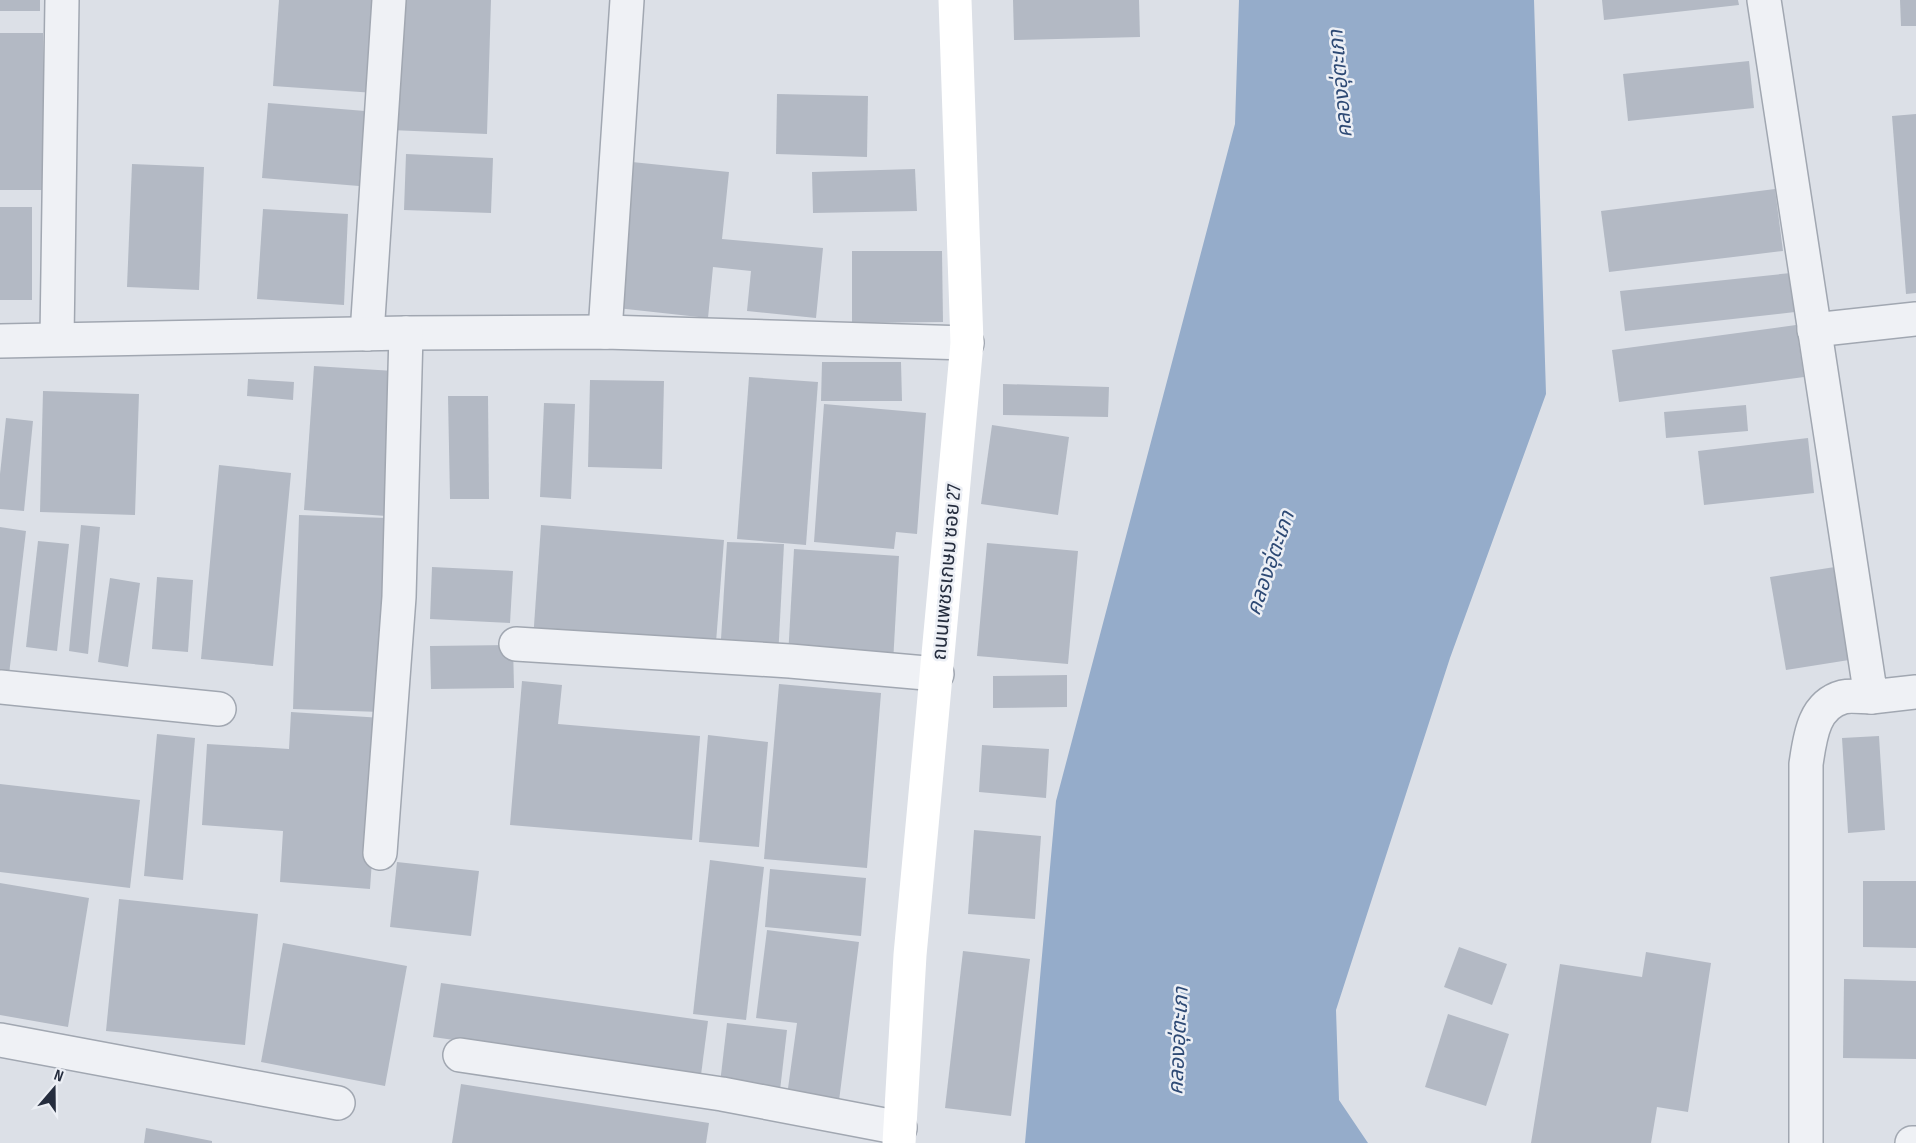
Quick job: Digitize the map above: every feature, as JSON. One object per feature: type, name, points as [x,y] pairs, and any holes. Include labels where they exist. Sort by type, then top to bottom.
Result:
[{"type":"street","points":[[57,338],[62,0]]},
{"type":"street","points":[[367,334],[389,0]]},
{"type":"street","points":[[605,332],[627,0]]},
{"type":"street","name":"ถนนเพชรเกษม ซอย 27","points":[[899,1136],[910,955],[967,344],[955,0]]},
{"type":"street","points":[[1764,0],[1871,697]]},
{"type":"street","points":[[1814,330],[1916,319]]},
{"type":"street","points":[[0,341],[57,338],[605,332],[967,344]]},
{"type":"street","points":[[380,853],[399,597],[406,333]]},
{"type":"street","points":[[516,645],[790,661],[937,674]]},
{"type":"street","points":[[0,687],[219,709]]},
{"type":"street","points":[[1806,1143],[1806,764],[1810,734],[1822,708],[1843,697],[1871,697],[1916,692]]},
{"type":"street","points":[[0,1040],[338,1103]]},
{"type":"street","points":[[460,1055],[744,1098],[899,1136]]},
{"type":"water","name":"คลองอุ่ตะเภา","points":[[1239,0],[1534,0],[1546,394],[1450,658],[1336,1010],[1339,1100],[1368,1143],[1025,1143],[1056,801],[1235,124]]},
{"type":"building","points":[[0,0],[40,0],[40,11],[0,11]]},
{"type":"building","points":[[279,0],[381,0],[375,93],[273,86]]},
{"type":"building","points":[[395,0],[491,0],[487,134],[390,130]]},
{"type":"building","points":[[1013,0],[1139,0],[1140,37],[1014,40]]},
{"type":"building","points":[[1602,0],[1738,0],[1739,5],[1604,20]]},
{"type":"building","points":[[1900,0],[1916,0],[1916,26],[1901,26]]},
{"type":"building","points":[[0,33],[43,33],[45,190],[0,190]]},
{"type":"building","points":[[1749,61],[1754,108],[1628,121],[1623,74]]},
{"type":"building","points":[[777,94],[868,96],[867,157],[776,154]]},
{"type":"building","points":[[268,103],[365,111],[359,186],[262,178]]},
{"type":"building","points":[[1916,114],[1916,293],[1906,294],[1892,116]]},
{"type":"building","points":[[406,154],[493,158],[491,213],[404,210]]},
{"type":"building","points":[[632,162],[729,172],[722,239],[823,248],[816,318],[747,311],[751,271],[713,267],[708,318],[617,308]]},
{"type":"building","points":[[132,164],[204,167],[199,290],[127,287]]},
{"type":"building","points":[[915,169],[917,211],[813,213],[812,172]]},
{"type":"building","points":[[1775,189],[1783,251],[1609,272],[1601,211]]},
{"type":"building","points":[[0,207],[32,207],[32,300],[0,300]]},
{"type":"building","points":[[263,209],[348,214],[344,305],[257,299]]},
{"type":"building","points":[[852,251],[942,251],[943,322],[852,323]]},
{"type":"building","points":[[1791,273],[1795,312],[1625,331],[1620,291]]},
{"type":"building","points":[[1796,325],[1804,377],[1619,402],[1612,350]]},
{"type":"building","points":[[822,362],[901,362],[902,401],[821,401]]},
{"type":"building","points":[[314,366],[394,371],[386,516],[304,510]]},
{"type":"building","points":[[749,377],[818,382],[806,545],[737,539]]},
{"type":"building","points":[[248,379],[294,382],[293,400],[247,396]]},
{"type":"building","points":[[590,380],[664,381],[662,469],[588,467]]},
{"type":"building","points":[[1003,384],[1109,387],[1108,417],[1003,415]]},
{"type":"building","points":[[43,391],[139,394],[135,515],[40,512]]},
{"type":"building","points":[[448,396],[488,396],[489,499],[450,499]]},
{"type":"building","points":[[544,403],[575,404],[571,499],[540,497]]},
{"type":"building","points":[[824,404],[926,413],[917,534],[896,532],[894,549],[814,542]]},
{"type":"building","points":[[1746,405],[1748,431],[1666,438],[1664,412]]},
{"type":"building","points":[[6,418],[33,421],[24,511],[0,509],[0,474]]},
{"type":"building","points":[[992,425],[1069,437],[1058,515],[981,504]]},
{"type":"building","points":[[1808,438],[1814,493],[1704,505],[1698,451]]},
{"type":"building","points":[[219,465],[291,473],[273,666],[201,659]]},
{"type":"building","points":[[299,515],[387,518],[381,712],[293,709]]},
{"type":"building","points":[[81,525],[100,527],[88,654],[69,651]]},
{"type":"building","points":[[541,525],[724,540],[715,655],[533,640]]},
{"type":"building","points":[[0,527],[26,531],[8,683],[0,682]]},
{"type":"building","points":[[38,541],[69,544],[57,651],[26,647]]},
{"type":"building","points":[[727,542],[784,544],[778,658],[720,655]]},
{"type":"building","points":[[987,543],[1078,551],[1068,664],[977,656]]},
{"type":"building","points":[[794,549],[899,556],[893,663],[788,657]]},
{"type":"building","points":[[432,567],[513,571],[510,623],[430,619]]},
{"type":"building","points":[[1835,567],[1849,660],[1786,670],[1770,577]]},
{"type":"building","points":[[157,577],[193,580],[188,652],[152,649]]},
{"type":"building","points":[[110,578],[140,583],[128,667],[98,662]]},
{"type":"building","points":[[513,645],[514,688],[431,689],[430,646]]},
{"type":"building","points":[[1067,675],[1067,707],[993,708],[993,676]]},
{"type":"building","points":[[522,681],[562,685],[558,724],[700,736],[692,840],[510,825]]},
{"type":"building","points":[[779,684],[881,693],[867,868],[764,859]]},
{"type":"building","points":[[291,712],[382,718],[370,889],[280,882],[283,831],[202,825],[207,744],[289,749]]},
{"type":"building","points":[[157,734],[195,738],[183,880],[144,876]]},
{"type":"building","points":[[708,735],[768,742],[759,847],[699,842]]},
{"type":"building","points":[[1879,736],[1885,830],[1848,833],[1842,738]]},
{"type":"building","points":[[982,745],[1049,749],[1046,798],[979,792]]},
{"type":"building","points":[[0,784],[140,800],[130,888],[0,872]]},
{"type":"building","points":[[974,830],[1041,836],[1035,919],[968,914]]},
{"type":"building","points":[[710,860],[764,867],[746,1020],[693,1014]]},
{"type":"building","points":[[397,862],[479,871],[471,936],[390,927]]},
{"type":"building","points":[[770,869],[866,878],[861,936],[765,927]]},
{"type":"building","points":[[1863,881],[1916,881],[1916,948],[1863,947]]},
{"type":"building","points":[[0,883],[89,898],[68,1027],[0,1015]]},
{"type":"building","points":[[119,899],[258,914],[245,1045],[106,1031]]},
{"type":"building","points":[[767,930],[859,942],[838,1109],[786,1103],[797,1023],[756,1018]]},
{"type":"building","points":[[283,943],[407,966],[385,1086],[261,1062]]},
{"type":"building","points":[[1459,947],[1507,964],[1492,1005],[1444,987]]},
{"type":"building","points":[[963,951],[1030,959],[1011,1116],[945,1108]]},
{"type":"building","points":[[1646,952],[1711,963],[1688,1112],[1657,1107],[1651,1143],[1531,1143],[1560,964],[1642,977]]},
{"type":"building","points":[[1844,979],[1916,981],[1916,1059],[1843,1058]]},
{"type":"building","points":[[441,983],[708,1021],[701,1075],[433,1037]]},
{"type":"building","points":[[1448,1014],[1509,1034],[1486,1106],[1425,1087]]},
{"type":"building","points":[[727,1023],[787,1030],[779,1099],[719,1092]]},
{"type":"building","points":[[461,1084],[709,1123],[706,1143],[452,1143]]},
{"type":"building","points":[[146,1128],[212,1141],[212,1143],[144,1143]]}]
